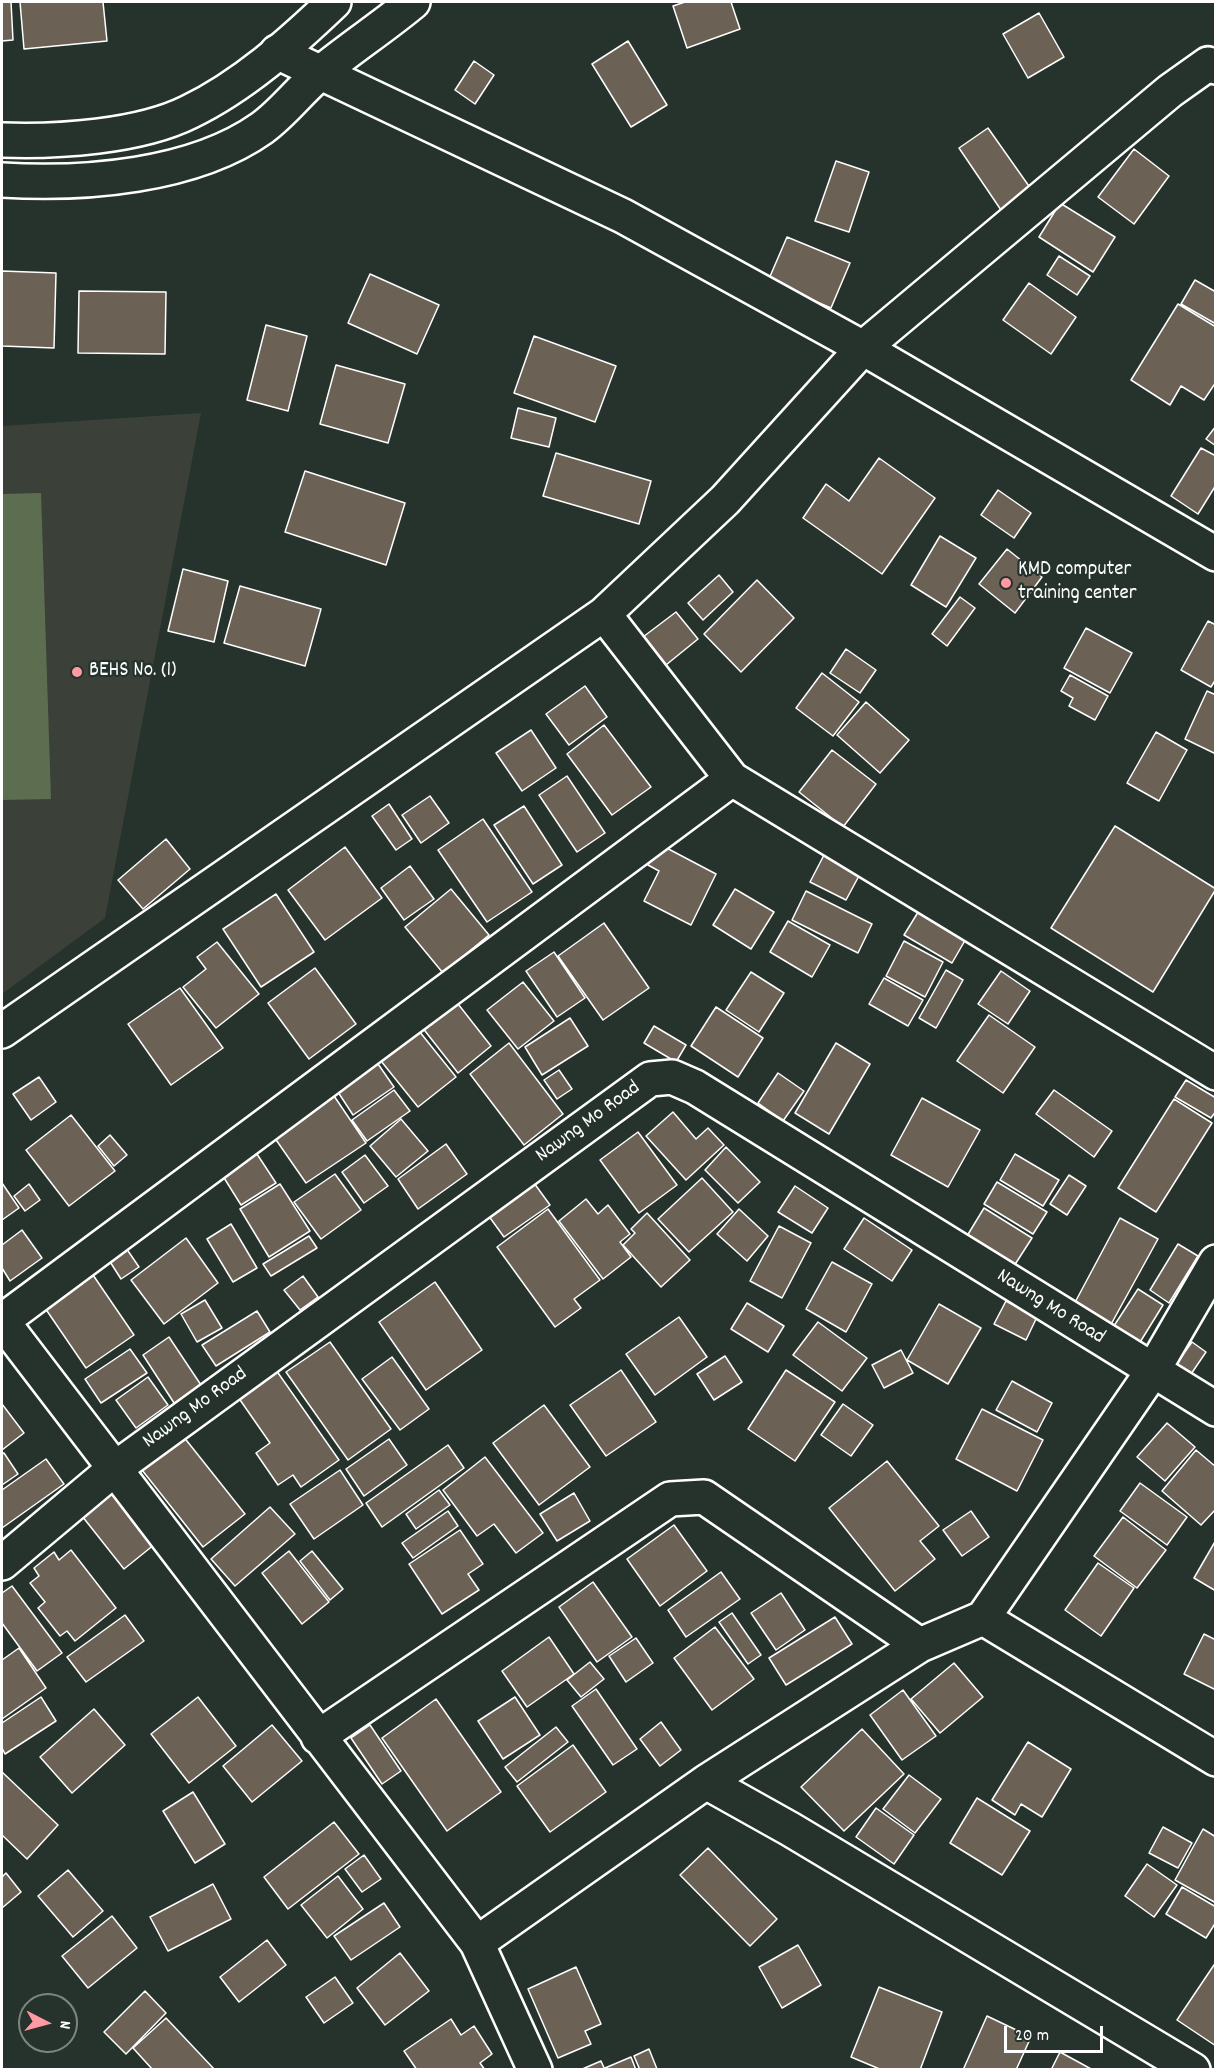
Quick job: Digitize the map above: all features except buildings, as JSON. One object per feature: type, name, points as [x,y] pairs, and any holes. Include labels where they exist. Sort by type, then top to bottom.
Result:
[{"type":"street","points":[[2,140],[49,142],[154,125],[188,113],[218,96],[277,52],[334,2]]},
{"type":"street","points":[[2,180],[51,183],[164,170],[214,153],[262,128],[320,74],[413,2]]},
{"type":"street","points":[[277,52],[623,216],[863,348],[1215,554]]},
{"type":"street","points":[[2,1031],[604,614],[725,500],[863,348],[1152,105],[1208,64],[1215,67]]},
{"type":"street","points":[[604,614],[732,778],[1215,1073]]},
{"type":"street","points":[[535,2070],[477,1943],[113,1470],[2,1321],[732,778]]},
{"type":"street","name":"Nawng Mo Road","points":[[2,1563],[113,1470],[650,1079],[672,1077],[695,1087],[1215,1409]]},
{"type":"street","points":[[477,1943],[706,1782],[920,1645],[983,1618],[1152,1372],[1215,1262]]},
{"type":"street","points":[[318,1737],[670,1499],[704,1497],[920,1645]]},
{"type":"street","points":[[983,1618],[1215,1759]]},
{"type":"street","points":[[706,1782],[790,1829],[1193,2070]]},
{"type":"shaded area","name":"BEHS No. (1)","points":[[201,413],[105,918],[2,994],[2,426]]},
{"type":"green space","points":[[41,493],[51,799],[2,800],[2,494]]},
{"type":"place","name":"KMD computer training center","points":[[1006,583]]},
{"type":"place","name":"BEHS No. (1)","points":[[77,672]]}]
